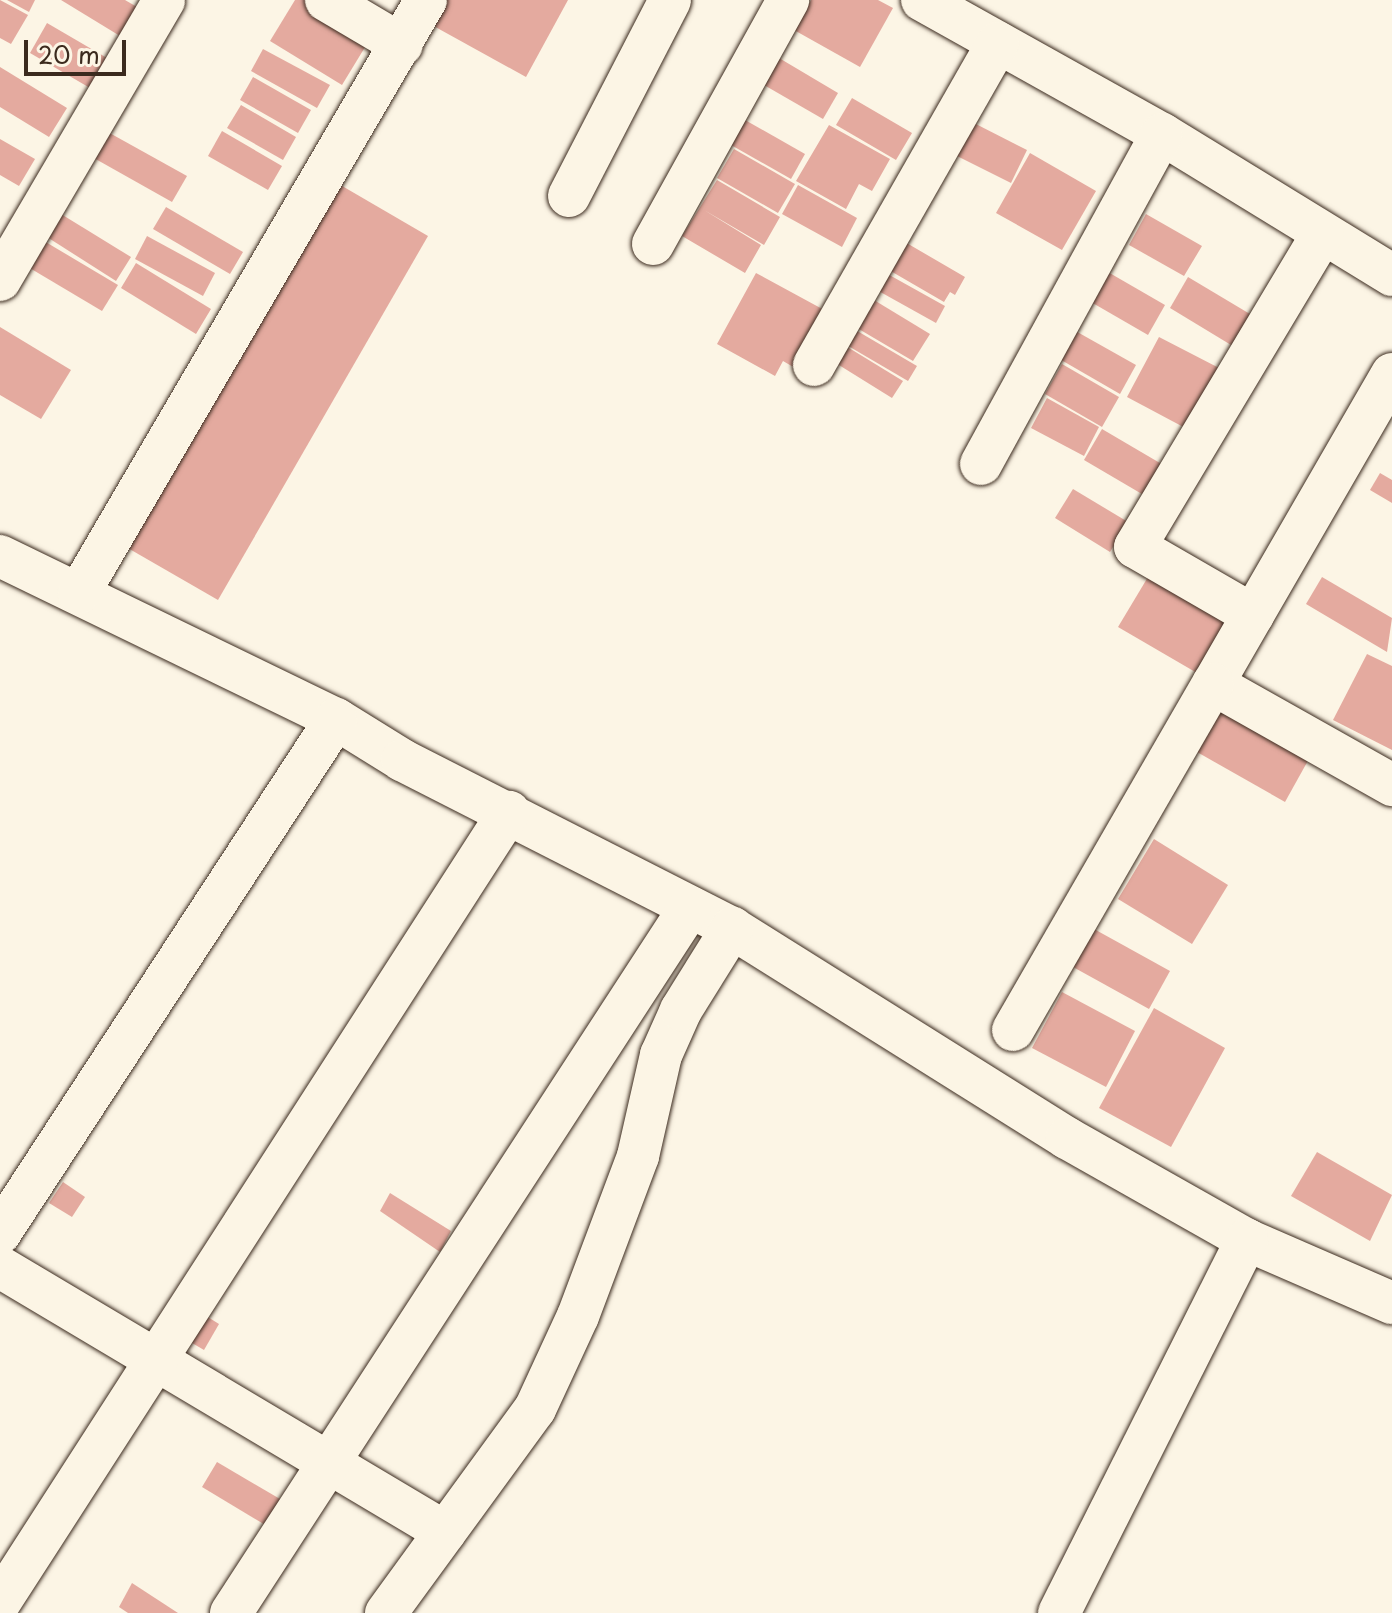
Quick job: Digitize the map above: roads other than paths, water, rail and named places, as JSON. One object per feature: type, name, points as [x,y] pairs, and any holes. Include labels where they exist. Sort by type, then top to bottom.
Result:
[{"type":"street","points":[[0,280],[164,0]]},
{"type":"street","points":[[326,0],[402,45]]},
{"type":"street","points":[[79,593],[426,0]]},
{"type":"street","points":[[569,196],[670,0]]},
{"type":"street","points":[[653,244],[788,0]]},
{"type":"street","points":[[922,0],[1162,134],[1392,275]]},
{"type":"street","points":[[814,365],[998,43]]},
{"type":"street","points":[[981,464],[1162,134]]},
{"type":"street","points":[[1253,615],[1135,547],[1322,234]]},
{"type":"street","points":[[1013,1030],[1392,374]]},
{"type":"street","points":[[0,556],[336,719],[402,760],[732,928],[1242,1251],[1392,1303]]},
{"type":"street","points":[[1213,684],[1392,785]]},
{"type":"street","points":[[0,1233],[336,719]]},
{"type":"street","points":[[0,1602],[153,1358],[509,812]]},
{"type":"street","points":[[231,1613],[325,1461],[690,907]]},
{"type":"street","points":[[386,1613],[509,1451],[541,1397],[578,1316],[638,1156],[661,1055],[681,1010],[732,928]]},
{"type":"street","points":[[1059,1613],[1242,1251]]},
{"type":"street","points":[[0,1267],[445,1532]]}]
